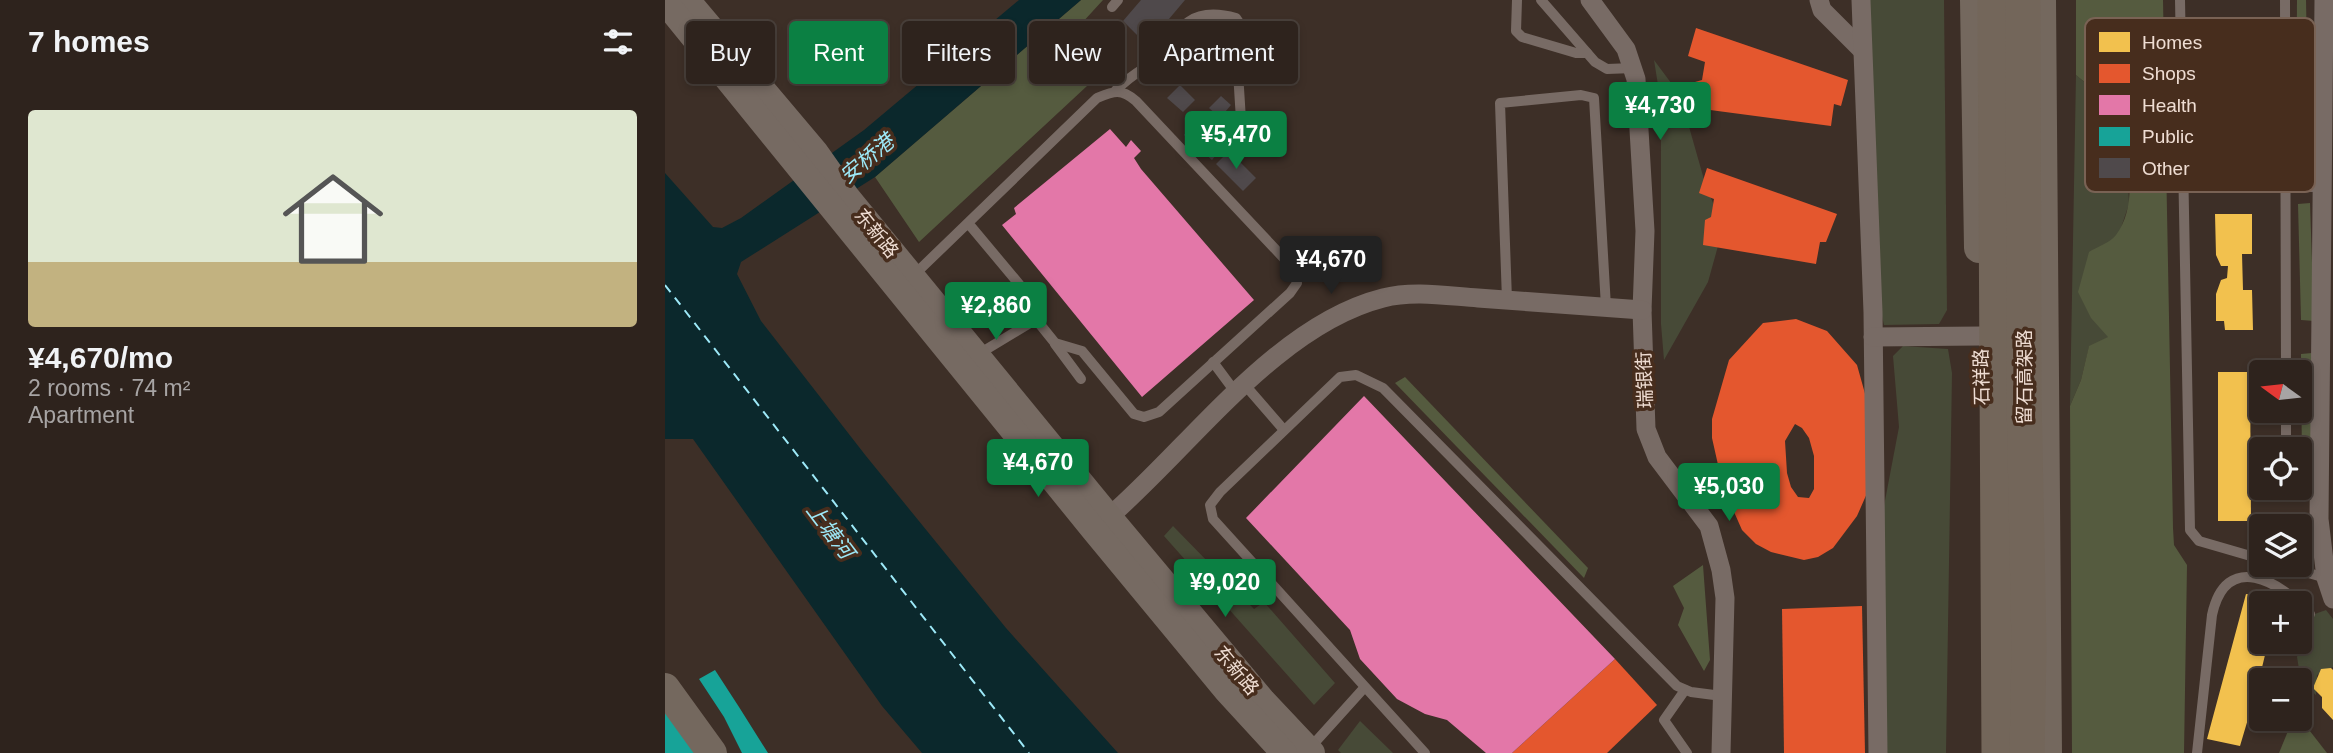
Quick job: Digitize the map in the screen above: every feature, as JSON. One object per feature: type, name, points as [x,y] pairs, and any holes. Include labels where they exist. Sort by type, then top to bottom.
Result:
[{"type":"highway","name":"留石高架路","points":[[1995,0],[1999,753]]},
{"type":"highway","name":"留石高架路","points":[[2023,0],[2024,398],[2029,646],[2027,753]]},
{"type":"main road","name":"东新路","points":[[687,0],[840,204],[1101,524]]},
{"type":"main road","name":"石祥路","points":[[1975,0],[1986,701],[1982,753]]},
{"type":"main road","points":[[2041,0],[2047,753]]},
{"type":"main road","name":"东新路","points":[[665,2],[806,158]]},
{"type":"main road","name":"东新路","points":[[840,204],[913,277],[977,355],[1227,691],[1301,752]]},
{"type":"main road","points":[[665,688],[712,753]]},
{"type":"street","name":"瑞银街","points":[[1590,0],[1626,49],[1636,79],[1646,231],[1642,310],[1646,429],[1657,457],[1709,526],[1721,570],[1725,598],[1721,753]]},
{"type":"street","points":[[1819,0],[1822,10],[1861,50]]},
{"type":"street","points":[[1861,0],[1873,337],[1878,753]]},
{"type":"street","points":[[2324,0],[2322,187],[2327,318],[2319,519],[2326,578],[2333,599]]},
{"type":"street","points":[[1101,524],[1240,389],[1311,330],[1342,313],[1385,297],[1434,295],[1642,310]]},
{"type":"street","points":[[1873,337],[1980,336]]},
{"type":"lane","points":[[1517,0],[1516,31],[1522,37],[1576,53],[1587,53]]},
{"type":"lane","points":[[1541,0],[1587,53],[1607,69],[1633,68]]},
{"type":"lane","points":[[2181,0],[2181,18]]},
{"type":"lane","points":[[2285,0],[2285,18]]},
{"type":"lane","points":[[1188,21],[1199,15],[1222,14],[1238,21]]},
{"type":"lane","points":[[913,277],[1097,98],[1117,90],[1139,69]]},
{"type":"lane","points":[[1239,84],[1241,120]]},
{"type":"lane","points":[[1055,343],[1083,352],[1134,414],[1144,417],[1159,412],[1290,293],[1297,283],[1294,269],[1136,101],[1127,93],[1117,90]]},
{"type":"lane","points":[[1507,300],[1500,103],[1581,95],[1594,98],[1606,307]]},
{"type":"lane","points":[[2315,187],[2322,187]]},
{"type":"lane","points":[[2184,192],[2190,530],[2199,541],[2249,556]]},
{"type":"lane","points":[[2285,192],[2286,360]]},
{"type":"lane","points":[[968,223],[1019,284],[1026,307],[1081,379]]},
{"type":"lane","points":[[977,355],[1035,320]]},
{"type":"lane","points":[[1213,362],[1284,430]]},
{"type":"lane","points":[[1425,753],[1213,519],[1210,505],[1220,492],[1340,377],[1356,375],[1383,388],[1677,687],[1722,696]]},
{"type":"lane","points":[[2312,574],[2326,578]]},
{"type":"lane","points":[[2197,753],[2216,597],[2229,581],[2241,577],[2261,579],[2284,591]]},
{"type":"lane","points":[[1301,752],[1364,688]]},
{"type":"lane","points":[[1685,690],[1664,720],[1687,753]]},
{"type":"green space","points":[[1081,0],[1103,0],[1084,21],[1057,21]]},
{"type":"green space","points":[[1869,0],[1944,0],[1947,310],[1939,324],[1884,325],[1880,308]]},
{"type":"green space","points":[[2076,0],[2163,0],[2163,18],[2085,18],[2085,82],[2076,75]]},
{"type":"green space","points":[[2297,0],[2306,0],[2306,18],[2297,18]]},
{"type":"green space","points":[[1029,45],[1029,84],[1089,84],[919,242],[875,177],[983,84],[1015,84],[1015,57]]},
{"type":"green space","points":[[1654,60],[1680,95],[1705,183],[1723,228],[1708,282],[1664,360],[1661,324],[1661,104]]},
{"type":"green space","points":[[2076,75],[2085,83],[2085,192],[2128,192],[2129,204],[2091,317],[2109,337],[2089,347],[2081,380],[2070,406]]},
{"type":"green space","points":[[2129,192],[2167,192],[2173,528],[2174,545],[2187,565],[2184,753],[2072,753],[2070,406],[2081,380],[2089,346],[2108,337],[2091,318],[2078,292],[2089,252],[2114,238],[2124,220]]},
{"type":"green space","points":[[2310,203],[2314,321],[2301,320],[2298,204]]},
{"type":"green space","points":[[1903,346],[1948,349],[1952,373],[1946,753],[1882,753],[1876,548],[1899,427],[1893,356]]},
{"type":"green space","points":[[2312,353],[2315,465],[2312,466],[2312,437],[2302,437],[2302,424],[2312,424],[2312,360],[2301,360],[2301,354]]},
{"type":"green space","points":[[1405,377],[1588,568],[1584,578],[1395,383]]},
{"type":"green space","points":[[1173,526],[1254,609],[1264,602],[1335,683],[1314,705],[1164,536]]},
{"type":"green space","points":[[1703,565],[1710,660],[1704,671],[1678,625],[1684,608],[1673,586]]},
{"type":"green space","points":[[2326,610],[2333,619],[2333,667],[2317,675],[2316,695],[2312,691],[2312,668],[2299,668],[2297,657],[2298,654],[2312,654],[2312,615]]},
{"type":"green space","points":[[1360,721],[1393,753],[1341,753],[1338,750]]},
{"type":"green space","points":[[2288,731],[2310,731],[2327,753],[2279,753]]},
{"type":"water","points":[[1019,0],[1081,0],[1057,21],[1029,21],[1029,45],[1015,57],[1015,21],[994,21]]},
{"type":"water","points":[[919,84],[983,84],[875,177],[741,262],[737,274],[761,321],[866,456],[1006,628],[1118,753],[922,753],[882,706],[693,439],[665,439],[665,173],[713,227],[722,228],[741,218],[864,130]]},
{"type":"building: Homes","points":[[2215,214],[2252,214],[2252,254],[2242,254],[2243,290],[2252,290],[2253,330],[2225,330],[2224,321],[2216,321],[2216,294],[2221,280],[2227,278],[2228,266],[2221,266],[2216,255]]},
{"type":"building: Homes","points":[[2218,372],[2249,372],[2251,514],[2249,521],[2218,521]]},
{"type":"building: Homes","points":[[2246,594],[2249,595],[2249,654],[2265,654],[2262,668],[2249,668],[2249,719],[2240,746],[2207,739]]},
{"type":"building: Homes","points":[[2331,668],[2333,720],[2322,708],[2322,697],[2313,688],[2321,669]]},
{"type":"building: Shops","points":[[1696,28],[1848,80],[1841,106],[1834,104],[1831,126],[1695,108],[1695,82],[1702,80],[1705,62],[1688,56]]},
{"type":"building: Shops","points":[[1707,168],[1837,214],[1826,242],[1820,242],[1816,264],[1703,245],[1705,220],[1711,217],[1714,199],[1699,193]]},
{"type":"building: Shops","points":[[1796,319],[1827,331],[1857,365],[1871,415],[1868,491],[1857,516],[1833,548],[1818,557],[1804,560],[1771,552],[1756,544],[1742,530],[1723,487],[1712,438],[1712,419],[1729,360],[1763,323]],"holes":[[[1795,424],[1802,428],[1809,438],[1814,456],[1814,489],[1809,498],[1798,497],[1791,487],[1787,473],[1785,441]]]},
{"type":"building: Shops","points":[[1862,606],[1865,753],[1784,753],[1782,609]]},
{"type":"building: Shops","points":[[1615,659],[1657,705],[1607,753],[1512,753]]},
{"type":"building: Health","points":[[1110,129],[1126,147],[1131,140],[1141,151],[1134,158],[1141,169],[1254,300],[1142,397],[1002,225],[1016,214],[1014,208]]},
{"type":"building: Health","points":[[1364,396],[1615,659],[1512,753],[1486,753],[1447,720],[1425,714],[1397,699],[1360,659],[1350,630],[1246,518]]},
{"type":"building: Public","points":[[715,670],[768,753],[742,753],[724,717],[699,679]]},
{"type":"building: Public","points":[[665,712],[699,753],[665,753]]},
{"type":"building: Other","points":[[1141,0],[1185,0],[1167,21],[1139,21],[1139,37],[1123,21]]},
{"type":"building: Other","points":[[1180,85],[1195,100],[1183,112],[1167,98]]},
{"type":"building: Other","points":[[1221,96],[1231,105],[1220,118],[1209,108]]},
{"type":"building: Other","points":[[1196,120],[1211,129],[1219,121],[1232,135],[1212,160],[1184,135]]},
{"type":"building: Other","points":[[1229,151],[1256,178],[1243,191],[1216,164]]},
{"type":"ferry route","points":[[665,285],[1029,753]]},
{"type":"water label","name":"安桥港","points":[[867,159]]},
{"type":"water label","name":"上塘河","points":[[830,531]]}]
